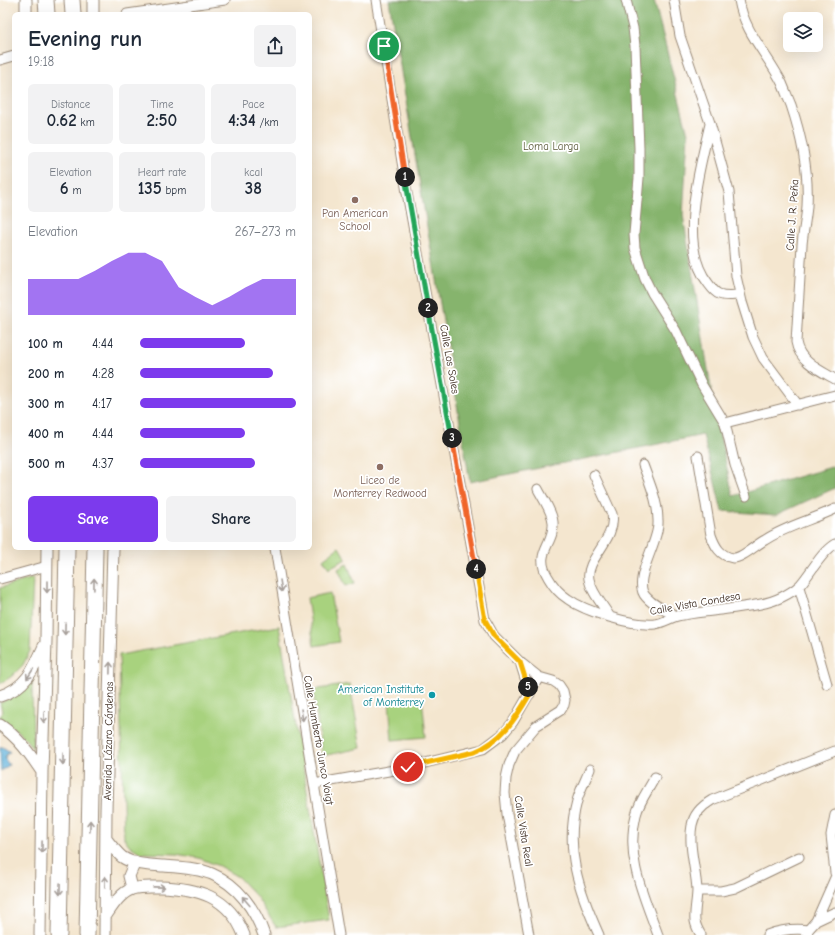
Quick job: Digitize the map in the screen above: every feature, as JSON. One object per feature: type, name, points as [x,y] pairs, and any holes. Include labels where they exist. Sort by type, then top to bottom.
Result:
[{"type":"highway","points":[[46,0],[47,12]]},
{"type":"highway","points":[[72,0],[73,12]]},
{"type":"highway","points":[[59,935],[67,550]]},
{"type":"highway","name":"Avenida Lázaro Cárdenas","points":[[88,935],[95,550]]},
{"type":"street","points":[[26,0],[26,12]]},
{"type":"street","points":[[93,0],[93,12]]},
{"type":"street","points":[[154,12],[180,10],[225,0]]},
{"type":"street","name":"Calle Los Soles","points":[[376,0],[407,193],[485,620],[494,636],[520,662],[539,677]]},
{"type":"street","points":[[626,0],[633,28],[636,53],[639,178],[634,234],[639,262],[649,286],[676,331],[702,385],[725,423],[735,465],[746,496]]},
{"type":"street","points":[[674,0],[680,36],[710,123],[729,192],[736,276],[740,295],[753,337],[763,358],[798,405]]},
{"type":"street","name":"Calle J. R. Peña","points":[[739,0],[740,8],[748,28],[781,82],[799,133],[806,165],[807,207],[802,238],[801,278],[796,347],[799,353],[808,362],[835,379]]},
{"type":"street","points":[[0,60],[12,57]]},
{"type":"street","points":[[710,123],[695,194],[693,231],[696,258],[703,277],[716,293],[724,296],[740,295]]},
{"type":"street","points":[[725,423],[835,395]]},
{"type":"street","points":[[698,456],[711,535],[719,552],[726,556],[733,558],[740,557],[766,539],[781,531],[835,509]]},
{"type":"street","points":[[643,465],[658,512],[658,524],[657,537],[643,573],[640,587],[642,593],[650,601],[677,616]]},
{"type":"street","points":[[594,475],[614,520],[610,532],[591,566],[588,577],[592,588],[610,616]]},
{"type":"street","name":"Calle Vista Condesa","points":[[538,489],[553,522],[552,535],[542,558],[547,576],[555,588],[568,599],[580,606],[627,622],[656,624],[677,616],[752,606],[780,598],[799,586],[826,551],[835,544]]},
{"type":"street","points":[[40,935],[47,550]]},
{"type":"street","name":"Avenida Lázaro Cárdenas","points":[[105,935],[113,550]]},
{"type":"street","name":"Calle Humberto Junco Voigt","points":[[275,550],[339,935]]},
{"type":"street","points":[[0,579],[47,566]]},
{"type":"street","points":[[799,586],[827,684]]},
{"type":"street","points":[[0,696],[15,690],[27,679],[37,662],[46,640]]},
{"type":"street","points":[[520,662],[530,694]]},
{"type":"street","points":[[314,784],[400,769],[474,752],[483,748],[502,734],[513,722],[539,677]]},
{"type":"street","name":"Calle Vista Real","points":[[530,934],[507,814],[505,793],[508,771],[515,751],[536,726],[556,714],[564,705],[564,695],[559,685],[553,681],[539,677]]},
{"type":"street","points":[[0,725],[9,731],[22,744],[42,772]]},
{"type":"street","points":[[307,742],[316,767],[324,782]]},
{"type":"street","points":[[701,935],[696,928],[695,919],[697,891],[692,843],[692,826],[695,815],[702,807],[712,800],[835,751]]},
{"type":"street","points":[[590,769],[578,800],[573,826],[573,850],[577,877],[599,935]]},
{"type":"street","points":[[656,777],[636,814],[632,852],[637,876],[658,935]]},
{"type":"street","points":[[835,815],[831,835],[835,873]]},
{"type":"street","points":[[106,839],[123,857],[135,862],[202,871],[212,874],[222,880],[237,891],[250,906],[264,935]]},
{"type":"street","points":[[697,891],[721,891],[735,888],[798,857]]},
{"type":"street","points":[[132,888],[130,876],[135,862]]},
{"type":"street","points":[[767,935],[793,929],[808,933],[816,921],[835,878]]},
{"type":"street","points":[[105,918],[119,898],[132,888],[178,888],[201,892],[227,908],[235,918],[244,935]]},
{"type":"street","points":[[816,921],[835,912]]},
{"type":"green space","name":"Loma Larga","points":[[389,0],[654,0],[688,134],[683,215],[715,413],[733,496],[835,466],[835,488],[776,515],[722,511],[703,435],[470,482]]},
{"type":"green space","points":[[339,547],[346,559],[329,568],[323,559]]},
{"type":"green space","points":[[347,564],[355,583],[346,586],[338,569]]},
{"type":"green space","points":[[33,578],[30,651],[23,665],[12,676],[0,684],[0,588]]},
{"type":"green space","points":[[330,593],[339,642],[314,646],[307,598]]},
{"type":"green space","points":[[279,626],[329,920],[276,927],[256,896],[238,877],[219,866],[199,858],[176,854],[141,853],[130,846],[124,838],[119,655]]},
{"type":"green space","points":[[32,677],[33,749],[19,732],[0,720],[2,711],[0,703],[18,692]]},
{"type":"green space","points":[[350,684],[361,748],[322,756],[313,690]]},
{"type":"green space","points":[[422,698],[426,737],[392,740],[389,701]]},
{"type":"water","points":[[0,747],[3,747],[10,752],[6,755],[5,759],[9,765],[1,771]]},
{"type":"place","name":"Pan American School","points":[[355,200]]},
{"type":"place","name":"Liceo de Monterrey Redwood","points":[[380,467]]},
{"type":"place","name":"American Institute of Monterrey","points":[[432,695]]},
{"type":"route","points":[[384,46],[407,193],[485,620],[494,636],[520,662],[530,694],[513,722],[494,742],[474,752],[408,767]]}]
